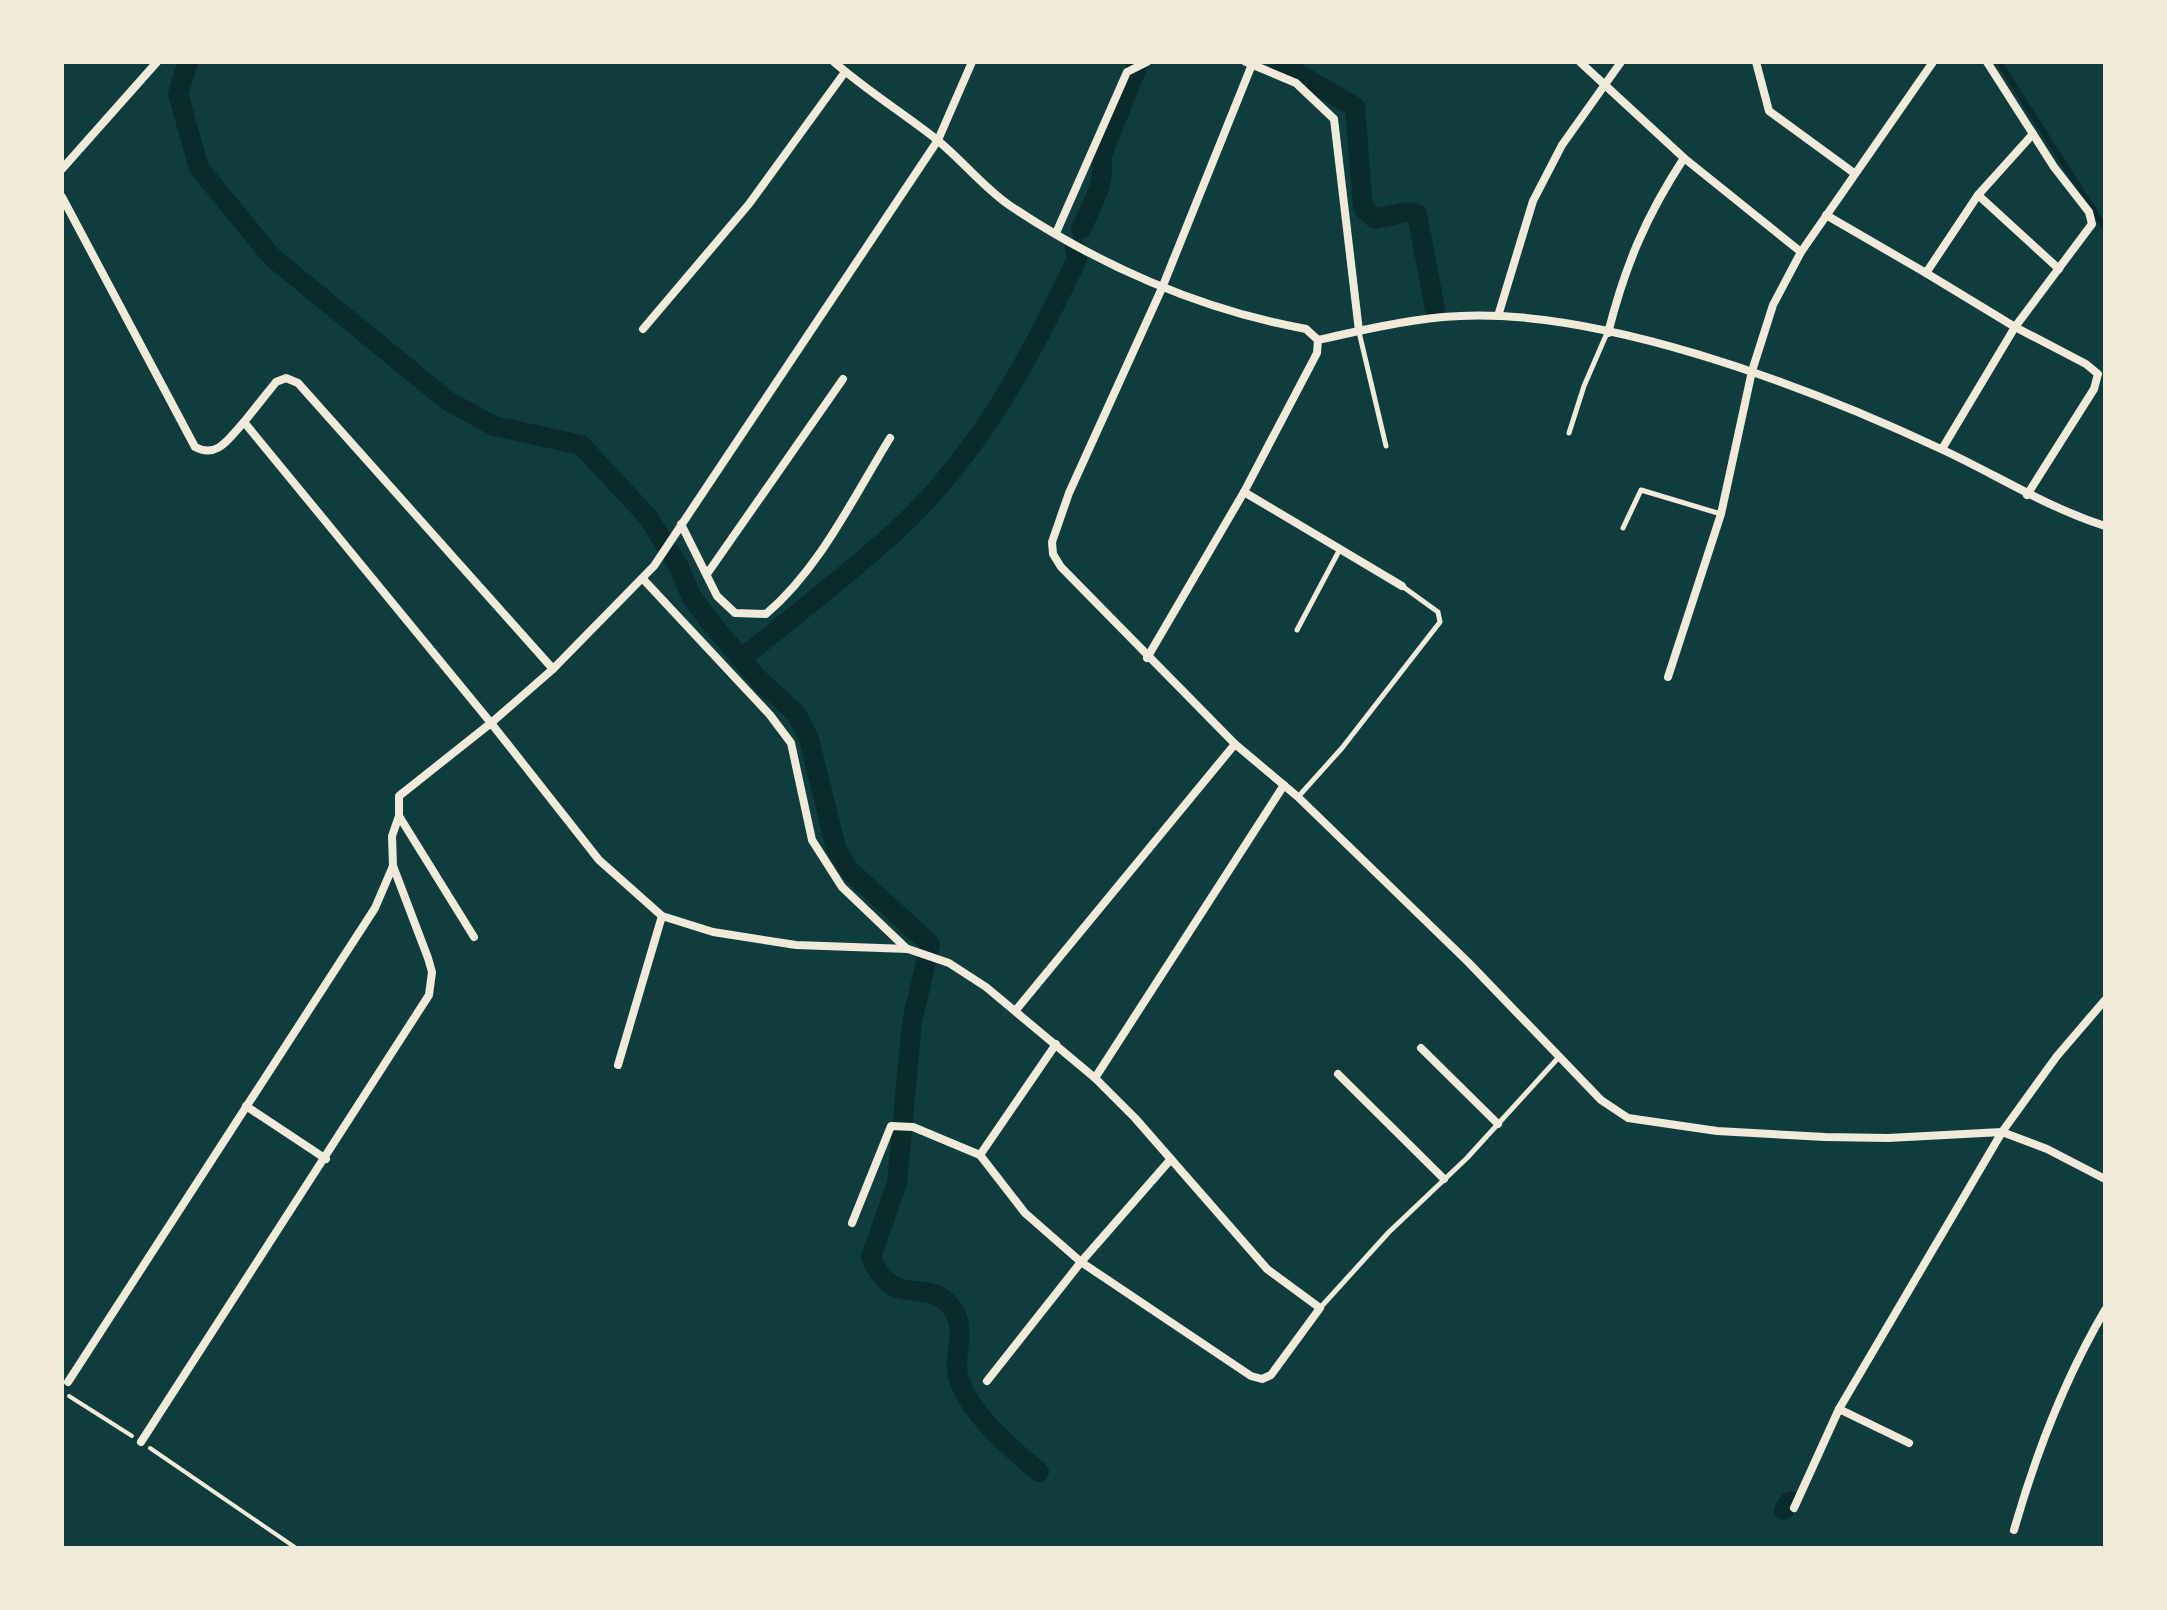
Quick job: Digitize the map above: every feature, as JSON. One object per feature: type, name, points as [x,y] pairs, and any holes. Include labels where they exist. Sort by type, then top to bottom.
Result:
[{"type":"street","points":[[62,169],[157,62]]},
{"type":"street","points":[[834,62],[938,140],[1007,204],[1056,233],[1162,288],[1200,302],[1306,329],[1318,340]]},
{"type":"street","points":[[141,1442],[429,995],[432,972],[393,866],[392,836],[399,816],[399,796],[408,785],[491,723],[553,669],[654,566],[938,140],[972,62]]},
{"type":"street","points":[[1056,233],[1127,72],[1147,62]]},
{"type":"street","points":[[1580,62],[1684,158],[1801,252]]},
{"type":"street","points":[[1498,316],[1533,201],[1562,145],[1621,62]]},
{"type":"street","points":[[1756,62],[1769,111],[1854,173]]},
{"type":"street","points":[[1668,677],[1721,514],[1752,371],[1773,305],[1801,252],[1933,62]]},
{"type":"street","points":[[1942,449],[2015,327],[2092,224],[2089,212],[2033,134],[1987,62]]},
{"type":"street","points":[[1359,331],[1334,119],[1296,83],[1251,63],[1162,288],[1080,467],[1052,542],[1053,554],[1061,567],[1147,658],[1235,744],[1298,797],[1468,962],[1601,1100],[1628,1118],[1655,1124],[1825,1137],[1888,1138],[2002,1132],[2047,1149],[2105,1179]]},
{"type":"street","points":[[643,329],[749,204],[845,72]]},
{"type":"street","points":[[1926,273],[1978,195],[2033,134]]},
{"type":"street","points":[[1608,333],[1636,241],[1650,210],[1684,158]]},
{"type":"street","points":[[1978,195],[2059,269]]},
{"type":"street","points":[[62,197],[195,447],[206,453],[217,450],[276,382],[286,378],[298,383],[553,669]]},
{"type":"street","points":[[1826,215],[2015,327],[2086,364],[2098,374],[2094,389],[2027,495]]},
{"type":"street","points":[[1318,340],[1443,317],[1498,316],[1608,333],[1752,371],[1942,449],[2062,512],[2105,526]]},
{"type":"street","points":[[1147,658],[1244,492],[1317,353],[1318,340]]},
{"type":"street","points":[[707,574],[843,379]]},
{"type":"street","points":[[244,422],[599,860],[662,916],[713,932],[796,945],[912,950],[967,973],[1016,1010],[1095,1078],[1267,1269],[1320,1308],[1271,1375],[1262,1379],[1251,1376],[1081,1262],[1025,1213],[980,1155],[913,1127],[897,1124],[891,1126],[852,1223]]},
{"type":"street","points":[[681,524],[717,596],[735,613],[766,614],[789,595],[827,541],[890,438]]},
{"type":"street","points":[[1244,492],[1402,586]]},
{"type":"street","points":[[643,579],[770,715],[791,743],[812,840],[842,887],[912,950]]},
{"type":"street","points":[[1016,1010],[1235,744]]},
{"type":"street","points":[[1095,1078],[1284,785]]},
{"type":"street","points":[[399,816],[474,937]]},
{"type":"street","points":[[68,1382],[375,908],[393,866]]},
{"type":"street","points":[[618,1065],[662,916]]},
{"type":"street","points":[[1794,1508],[1839,1409],[2002,1132],[2057,1056],[2105,1000]]},
{"type":"street","points":[[980,1155],[1056,1044]]},
{"type":"street","points":[[1421,1048],[1498,1124]]},
{"type":"street","points":[[1338,1074],[1444,1179]]},
{"type":"street","points":[[246,1106],[326,1159]]},
{"type":"street","points":[[987,1381],[1081,1262],[1171,1159]]},
{"type":"street","points":[[2014,1530],[2036,1452],[2080,1353],[2105,1310]]},
{"type":"street","points":[[1839,1409],[1909,1443]]},
{"type":"lane","points":[[1359,331],[1386,446]]},
{"type":"lane","points":[[1569,433],[1584,386],[1608,333]]},
{"type":"lane","points":[[1623,528],[1641,490],[1721,514]]},
{"type":"lane","points":[[1297,630],[1340,549]]},
{"type":"lane","points":[[1298,797],[1342,748],[1440,622],[1438,612],[1402,586]]},
{"type":"lane","points":[[1320,1308],[1389,1232],[1498,1124],[1559,1057]]},
{"type":"path","points":[[62,1391],[296,1548]]},
{"type":"waterway","points":[[188,62],[178,94],[199,168],[272,257],[448,401],[494,426],[581,445],[648,517],[678,565],[691,596],[711,623],[761,682],[796,713],[809,739],[836,848],[849,870],[930,944],[912,1022],[897,1183],[871,1257],[880,1274],[890,1284],[900,1289],[932,1294],[942,1298],[952,1308],[960,1335],[957,1371],[965,1394],[993,1431],[1039,1472]]},
{"type":"waterway","points":[[1081,229],[1100,185],[1101,157],[1139,62]]},
{"type":"waterway","points":[[1278,62],[1355,107],[1363,208],[1375,219],[1406,212],[1417,214],[1435,309]]},
{"type":"waterway","points":[[1999,62],[2105,228]]},
{"type":"waterway","points":[[741,659],[896,531],[952,471],[1021,369],[1077,259],[1075,248]]},
{"type":"waterway","points":[[1784,1510],[1790,1501]]}]
